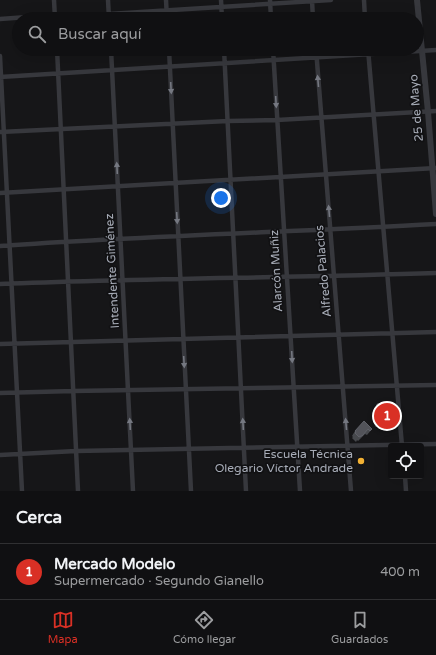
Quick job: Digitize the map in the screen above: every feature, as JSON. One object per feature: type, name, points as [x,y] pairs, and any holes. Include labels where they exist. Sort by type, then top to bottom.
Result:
[{"type":"street","points":[[54,0],[55,12]]},
{"type":"street","points":[[108,0],[109,12]]},
{"type":"street","points":[[166,0],[167,10]]},
{"type":"street","points":[[221,0],[222,12]]},
{"type":"street","points":[[312,0],[313,12]]},
{"type":"street","points":[[148,12],[270,2],[331,0]]},
{"type":"street","points":[[364,0],[365,12]]},
{"type":"street","name":"25 de Mayo","points":[[417,0],[418,12]]},
{"type":"street","points":[[270,2],[271,12]]},
{"type":"street","points":[[0,19],[12,19]]},
{"type":"street","points":[[424,51],[436,50]]},
{"type":"street","points":[[0,56],[2,132],[7,192],[22,491]]},
{"type":"street","points":[[57,56],[78,491]]},
{"type":"street","name":"Intendente Giménez","points":[[111,56],[133,491]]},
{"type":"street","points":[[169,56],[191,491]]},
{"type":"street","points":[[224,56],[246,491]]},
{"type":"street","name":"Alarcón Muñiz","points":[[274,56],[300,491]]},
{"type":"street","points":[[0,77],[274,61],[326,56]]},
{"type":"street","points":[[368,56],[402,443]]},
{"type":"street","name":"25 de Mayo","points":[[422,56],[434,168],[436,214]]},
{"type":"street","name":"Alfredo Palacios","points":[[316,57],[351,491]]},
{"type":"street","points":[[2,132],[60,128],[277,120],[436,111]]},
{"type":"street","points":[[0,193],[63,188],[434,168]]},
{"type":"street","points":[[0,246],[66,241],[436,224]]},
{"type":"street","points":[[0,284],[68,281],[287,278],[436,273]]},
{"type":"street","points":[[0,344],[436,332]]},
{"type":"street","points":[[0,393],[436,385]]},
{"type":"street","points":[[424,444],[436,444]]},
{"type":"street","points":[[0,455],[76,451],[388,445]]},
{"type":"street","points":[[405,479],[406,491]]},
{"type":"building","points":[[392,403],[394,421],[379,422],[377,404]]},
{"type":"building","points":[[364,421],[372,429],[370,431],[368,429],[362,436],[359,437],[355,431]]},
{"type":"place","name":"Mercado Modelo","points":[[387,416]]},
{"type":"place","name":"Escuela Técnica Olegario Víctor Andrade","points":[[361,461]]}]
